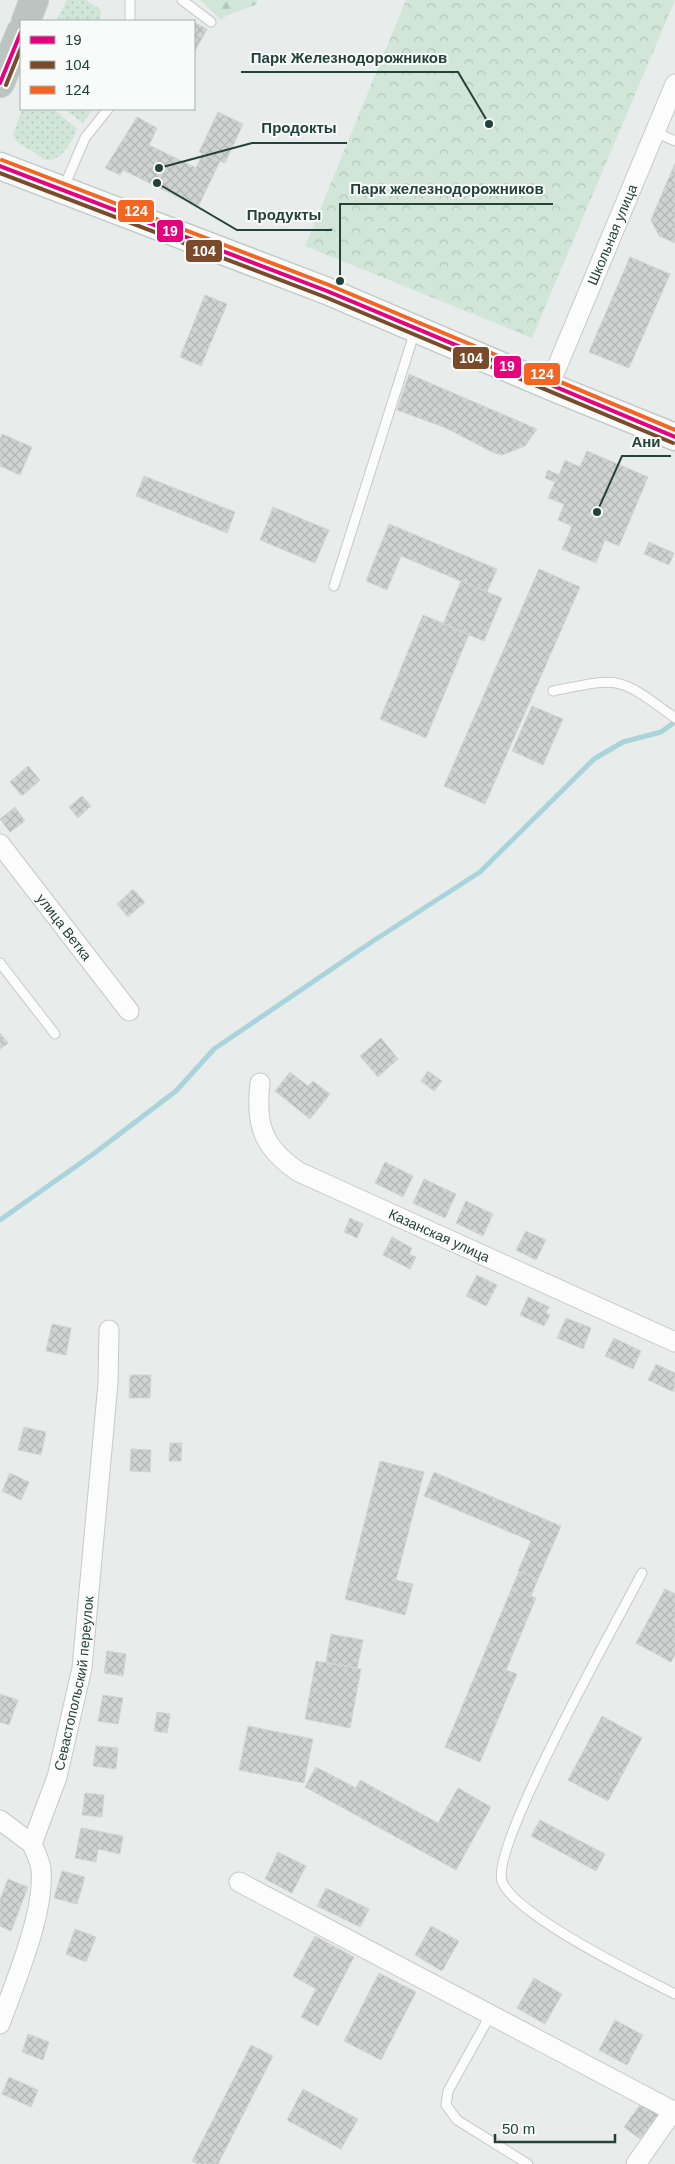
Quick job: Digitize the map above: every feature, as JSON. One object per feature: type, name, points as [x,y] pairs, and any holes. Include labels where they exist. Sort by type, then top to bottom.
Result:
[{"type":"highway","points":[[26,20],[34,0]]},
{"type":"highway","points":[[0,83],[20,34]]},
{"type":"street","name":"Школьная улица","points":[[549,386],[675,84]]},
{"type":"street","points":[[0,166],[328,291],[549,386],[675,437]]},
{"type":"street","name":"улица Ветка","points":[[0,844],[129,1011]]},
{"type":"street","name":"Казанская улица","points":[[260,1083],[257,1108],[259,1123],[275,1152],[299,1172],[675,1342]]},
{"type":"street","name":"Севастопольский переулок","points":[[32,1844],[57,1777],[82,1668],[108,1383],[109,1330]]},
{"type":"street","points":[[0,1820],[32,1844],[41,1867],[41,1890],[24,1957],[0,2024]]},
{"type":"street","points":[[240,1882],[674,2109],[636,2164]]},
{"type":"lane","points":[[130,0],[130,20]]},
{"type":"lane","points":[[182,0],[211,22]]},
{"type":"lane","points":[[63,189],[85,138],[107,110]]},
{"type":"lane","points":[[655,132],[675,141]]},
{"type":"lane","points":[[334,586],[415,328]]},
{"type":"lane","points":[[553,692],[604,681],[617,682],[640,692],[675,718]]},
{"type":"lane","points":[[0,963],[55,1034]]},
{"type":"lane","points":[[642,1573],[522,1805],[500,1868],[502,1882],[513,1896],[538,1917],[617,1964],[675,1994]]},
{"type":"lane","points":[[491,2014],[448,2091],[446,2105],[457,2120],[528,2164]]},
{"type":"green space","points":[[67,0],[86,0],[101,10],[100,20],[57,20]]},
{"type":"green space","points":[[200,0],[257,0],[257,4],[228,15],[221,20]]},
{"type":"green space","points":[[406,0],[675,0],[532,338],[305,246]]},
{"type":"green space","points":[[22,110],[55,110],[77,129],[65,150],[50,160],[44,159],[20,144],[13,135]]},
{"type":"green space","points":[[65,110],[92,110],[83,123]]},
{"type":"building","points":[[195,23],[207,29],[195,51]]},
{"type":"building","points":[[218,112],[243,124],[225,163],[199,152]]},
{"type":"building","points":[[137,117],[157,128],[149,145],[196,168],[203,153],[220,161],[198,207],[123,170],[120,175],[105,168]]},
{"type":"building","points":[[675,163],[675,243],[659,236],[651,220]]},
{"type":"building","points":[[630,257],[670,274],[629,368],[589,352]]},
{"type":"building","points":[[205,295],[227,304],[201,366],[180,357]]},
{"type":"building","points":[[409,374],[537,429],[525,446],[502,455],[494,453],[446,428],[397,410]]},
{"type":"building","points":[[2,434],[32,447],[20,475],[0,466],[0,439]]},
{"type":"building","points":[[587,451],[648,477],[619,546],[605,540],[596,563],[562,549],[572,526],[558,520],[564,504],[548,498],[555,482],[545,478],[548,470],[559,475],[565,460],[580,467]]},
{"type":"building","points":[[144,476],[235,512],[227,533],[136,496]]},
{"type":"building","points":[[273,507],[329,530],[315,563],[260,540]]},
{"type":"building","points":[[389,524],[497,569],[487,592],[401,556],[387,590],[366,581]]},
{"type":"building","points":[[649,542],[674,553],[669,565],[644,554]]},
{"type":"building","points":[[539,569],[580,587],[485,804],[444,786]]},
{"type":"building","points":[[461,581],[502,598],[484,641],[443,624]]},
{"type":"building","points":[[423,615],[469,634],[426,738],[380,719]]},
{"type":"building","points":[[532,706],[563,719],[543,765],[512,751]]},
{"type":"building","points":[[28,766],[40,780],[22,796],[10,782]]},
{"type":"building","points":[[82,796],[91,806],[78,818],[69,807]]},
{"type":"building","points":[[15,807],[25,821],[10,832],[0,819]]},
{"type":"building","points":[[133,889],[145,902],[128,917],[117,904]]},
{"type":"building","points":[[0,1033],[8,1043],[0,1049]]},
{"type":"building","points":[[381,1038],[398,1059],[378,1077],[360,1056]]},
{"type":"building","points":[[428,1071],[442,1081],[434,1091],[421,1081]]},
{"type":"building","points":[[290,1072],[308,1086],[313,1081],[330,1094],[310,1119],[275,1091]]},
{"type":"building","points":[[385,1162],[413,1176],[403,1197],[375,1183]]},
{"type":"building","points":[[424,1179],[456,1194],[445,1218],[413,1203]]},
{"type":"building","points":[[466,1201],[493,1214],[483,1236],[456,1223]]},
{"type":"building","points":[[350,1218],[363,1224],[357,1238],[344,1232]]},
{"type":"building","points":[[526,1231],[546,1240],[536,1260],[516,1250]]},
{"type":"building","points":[[392,1237],[412,1248],[409,1254],[416,1257],[410,1269],[383,1255]]},
{"type":"building","points":[[477,1275],[497,1285],[486,1306],[466,1296]]},
{"type":"building","points":[[528,1297],[549,1307],[546,1313],[550,1315],[544,1326],[520,1315]]},
{"type":"building","points":[[566,1318],[591,1328],[583,1349],[557,1338]]},
{"type":"building","points":[[52,1324],[71,1328],[66,1355],[46,1351]]},
{"type":"building","points":[[614,1338],[641,1351],[633,1369],[605,1356]]},
{"type":"building","points":[[656,1364],[675,1373],[674,1392],[648,1380]]},
{"type":"building","points":[[130,1375],[151,1375],[150,1398],[129,1398]]},
{"type":"building","points":[[24,1427],[46,1432],[41,1455],[18,1450]]},
{"type":"building","points":[[170,1443],[182,1443],[181,1461],[169,1461]]},
{"type":"building","points":[[131,1449],[151,1450],[150,1472],[130,1471]]},
{"type":"building","points":[[380,1461],[424,1472],[396,1580],[413,1584],[405,1615],[345,1599]]},
{"type":"building","points":[[434,1472],[561,1526],[538,1579],[518,1571],[531,1541],[424,1496]]},
{"type":"building","points":[[10,1473],[29,1482],[21,1500],[2,1491]]},
{"type":"building","points":[[519,1571],[538,1579],[531,1596],[536,1598],[506,1670],[517,1674],[480,1762],[445,1747]]},
{"type":"building","points":[[665,1589],[675,1594],[675,1655],[671,1662],[636,1643]]},
{"type":"building","points":[[331,1634],[363,1640],[357,1668],[326,1662]]},
{"type":"building","points":[[107,1651],[126,1654],[123,1676],[104,1673]]},
{"type":"building","points":[[316,1661],[361,1669],[350,1728],[305,1719]]},
{"type":"building","points":[[0,1694],[18,1700],[9,1725],[0,1722]]},
{"type":"building","points":[[103,1695],[123,1698],[118,1724],[98,1721]]},
{"type":"building","points":[[157,1712],[170,1714],[167,1733],[154,1731]]},
{"type":"building","points":[[602,1716],[642,1738],[608,1801],[568,1780]]},
{"type":"building","points":[[248,1726],[313,1739],[304,1783],[239,1770]]},
{"type":"building","points":[[96,1746],[118,1748],[116,1769],[93,1766]]},
{"type":"building","points":[[316,1767],[356,1788],[360,1780],[438,1823],[458,1788],[491,1807],[456,1870],[305,1787]]},
{"type":"building","points":[[85,1793],[104,1795],[102,1817],[82,1815]]},
{"type":"building","points":[[540,1820],[605,1854],[596,1871],[531,1836]]},
{"type":"building","points":[[81,1828],[123,1836],[120,1854],[98,1849],[96,1862],[75,1858]]},
{"type":"building","points":[[278,1852],[306,1866],[292,1893],[265,1879]]},
{"type":"building","points":[[62,1871],[85,1877],[77,1904],[54,1898]]},
{"type":"building","points":[[8,1879],[28,1887],[11,1931],[0,1926],[0,1900]]},
{"type":"building","points":[[326,1888],[369,1909],[360,1927],[317,1906]]},
{"type":"building","points":[[431,1926],[459,1941],[442,1971],[415,1955]]},
{"type":"building","points":[[75,1929],[96,1937],[86,1962],[66,1954]]},
{"type":"building","points":[[315,1936],[354,1957],[318,2026],[301,2017],[316,1989],[293,1976]]},
{"type":"building","points":[[379,1973],[416,1992],[381,2060],[344,2041]]},
{"type":"building","points":[[534,1978],[562,1994],[545,2024],[517,2008]]},
{"type":"building","points":[[615,2020],[643,2035],[627,2065],[599,2050]]},
{"type":"building","points":[[28,2034],[49,2042],[43,2060],[22,2052]]},
{"type":"building","points":[[251,2045],[273,2056],[218,2164],[198,2164],[192,2161]]},
{"type":"building","points":[[9,2077],[38,2090],[31,2107],[2,2094]]},
{"type":"building","points":[[303,2089],[358,2119],[341,2149],[287,2120]]},
{"type":"building","points":[[642,2102],[659,2114],[640,2139],[624,2127]]},
{"type":"waterway","points":[[0,1220],[92,1155],[176,1091],[214,1049],[370,943],[480,872],[594,759],[623,742],[661,732],[675,722]]},
{"type":"transit line","name":"19","points":[[0,83],[20,34]]},
{"type":"transit line","name":"104","points":[[6,85],[20,50]]},
{"type":"transit line","name":"124","points":[[2,160],[329,285],[675,430]]},
{"type":"transit line","name":"19","points":[[0,166],[327,291],[675,437]]},
{"type":"transit line","name":"104","points":[[0,173],[325,297],[673,443]]},
{"type":"place","name":"Парк Железнодорожников","points":[[489,124]]},
{"type":"place","name":"Продокты","points":[[159,168]]},
{"type":"place","name":"Продукты","points":[[157,183]]},
{"type":"place","name":"Парк железнодорожников","points":[[340,281]]},
{"type":"place","name":"Ани","points":[[597,512]]}]
